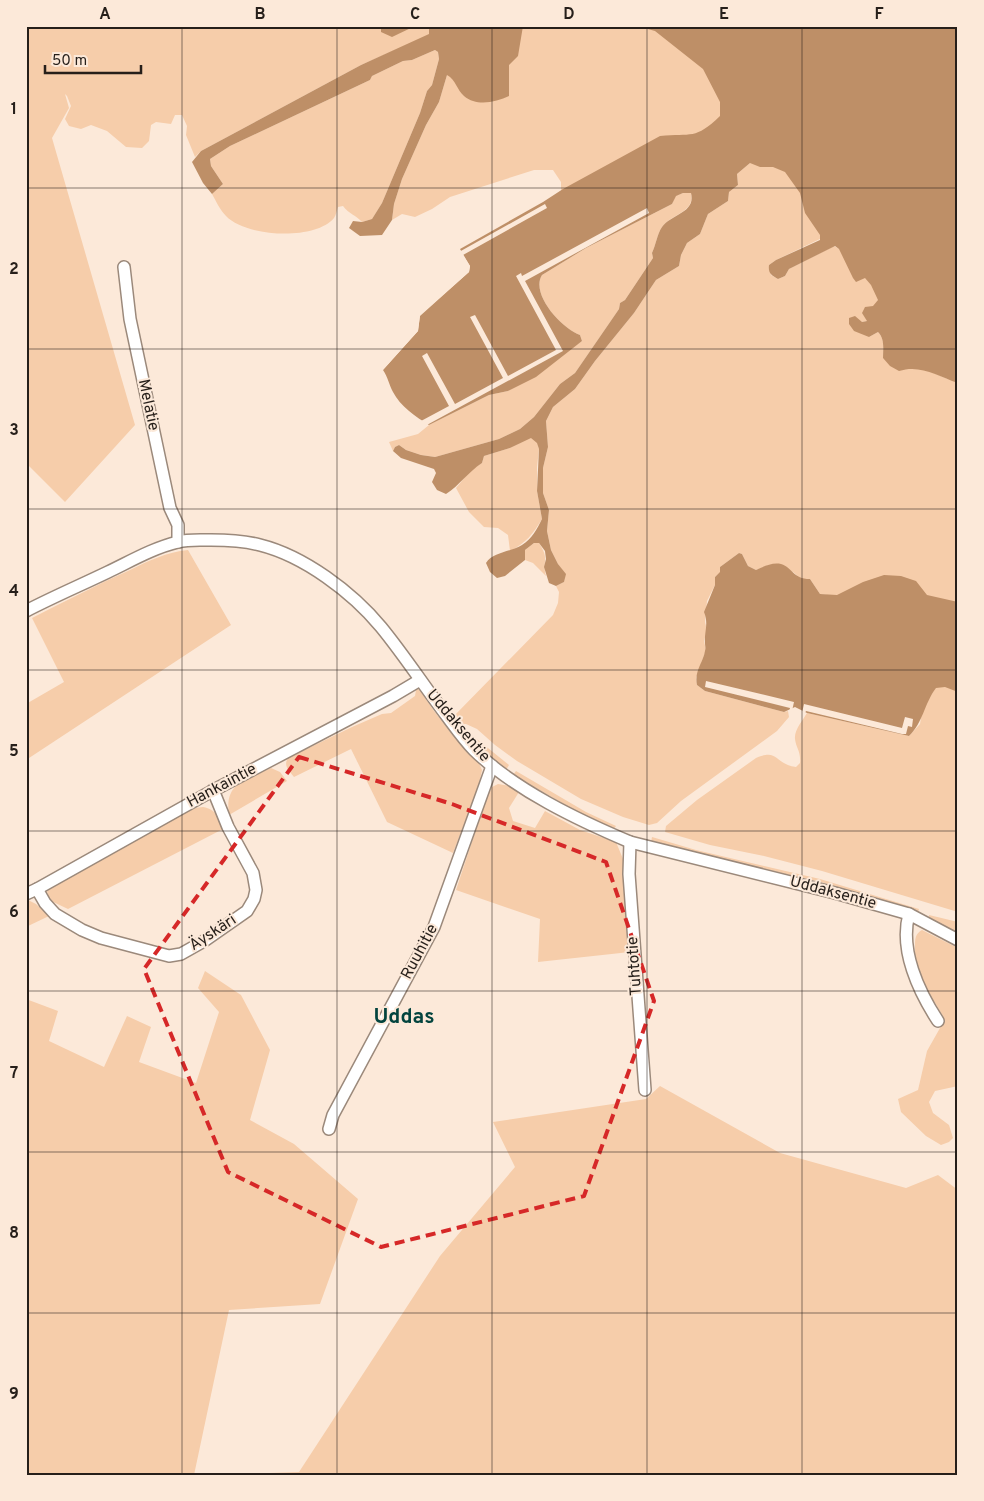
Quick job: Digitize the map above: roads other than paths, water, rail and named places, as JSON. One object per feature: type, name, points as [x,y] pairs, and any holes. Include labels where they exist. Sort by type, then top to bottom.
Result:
[{"type":"street","name":"Melatie","points":[[124,267],[130,319],[170,508],[178,525],[178,542]]},
{"type":"street","name":"Uddaksentie","points":[[26,611],[150,552],[178,542],[216,540],[260,545],[301,561],[356,600],[385,632],[472,748],[492,766],[572,815],[630,842],[835,893],[909,914],[958,940]]},
{"type":"street","name":"Hankaintie","points":[[26,894],[213,790],[420,680]]},
{"type":"street","name":"Ruuhitie","points":[[329,1129],[333,1115],[434,927],[492,766]]},
{"type":"street","name":"Äyskäri","points":[[37,889],[45,903],[56,914],[82,930],[101,938],[169,956],[181,954],[204,941],[247,911],[254,899],[256,890],[253,873],[228,827],[213,790]]},
{"type":"street","name":"Tuhtotie","points":[[630,842],[629,874],[645,1090]]},
{"type":"street","points":[[909,914],[906,936],[912,969],[923,996],[938,1021]]},
{"type":"district","name":"Uddas","points":[[404,1017]]}]
